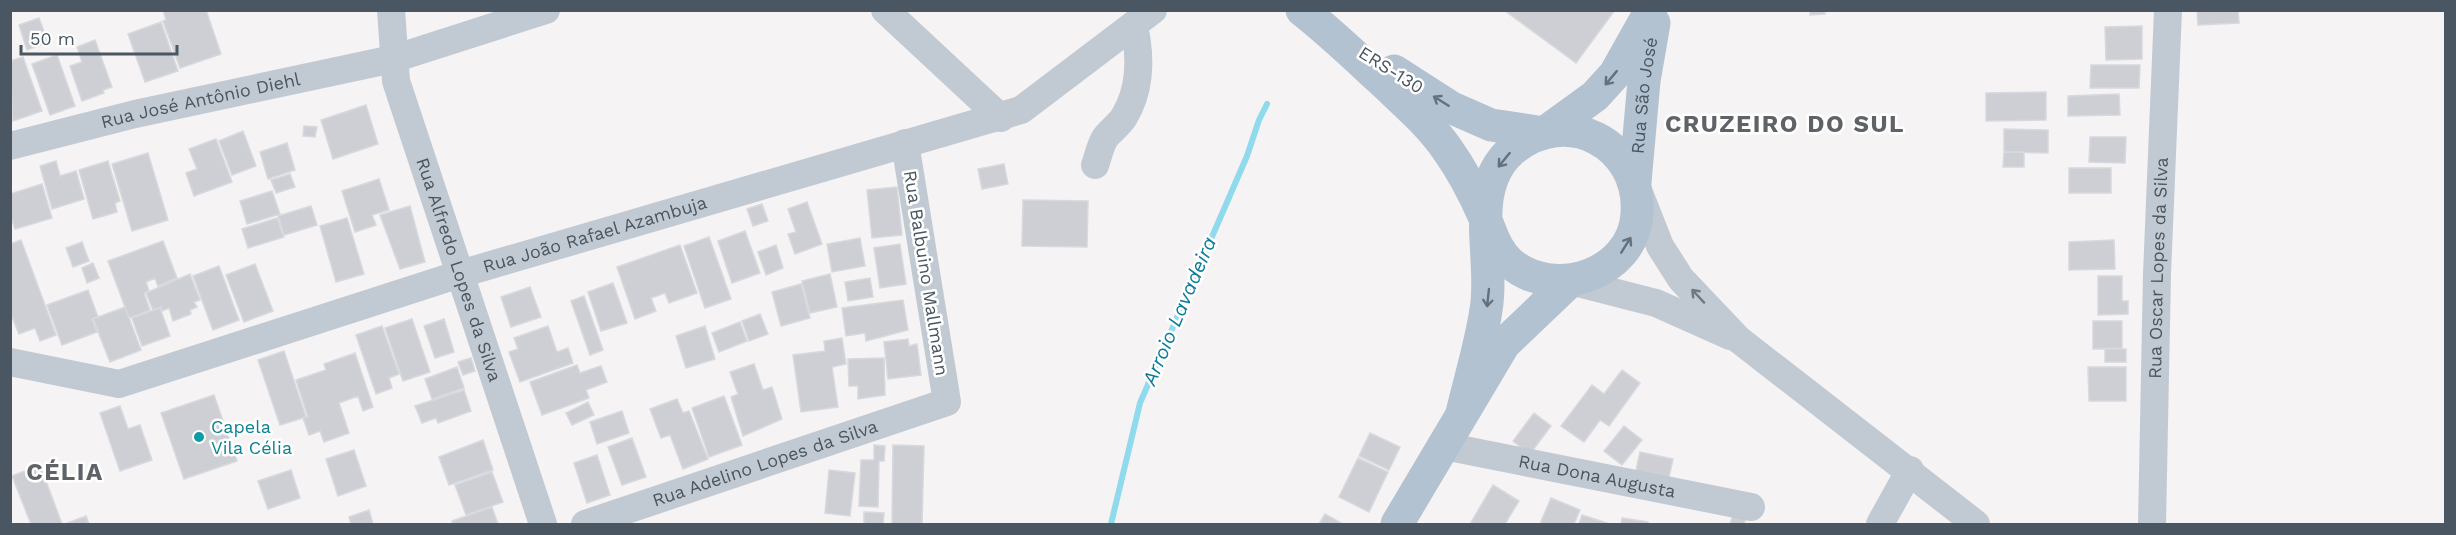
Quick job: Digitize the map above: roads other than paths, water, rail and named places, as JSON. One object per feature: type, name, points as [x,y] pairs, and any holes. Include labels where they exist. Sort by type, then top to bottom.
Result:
[{"type":"main road","points":[[1462,413],[1486,310],[1490,280],[1485,219],[1491,181],[1499,165],[1512,150],[1544,133],[1595,96],[1615,74],[1651,10]]},
{"type":"main road","name":"Rua São José","points":[[1635,182],[1644,81],[1656,10]]},
{"type":"main road","name":"ERS-130","points":[[1313,19],[1450,107],[1491,125],[1544,133]]},
{"type":"main road","name":"ERS-130","points":[[1313,19],[1420,116],[1459,167],[1485,219]]},
{"type":"main road","points":[[1485,219],[1498,249],[1522,271],[1554,281],[1570,281],[1589,276],[1606,267],[1625,246],[1636,220],[1638,201],[1635,182],[1629,167],[1606,144],[1577,132],[1544,133]]},
{"type":"main road","points":[[1397,525],[1504,344],[1570,281]]},
{"type":"street","name":"Rua Alfredo Lopes da Silva","points":[[391,10],[396,81],[543,525]]},
{"type":"street","name":"Rua José Antônio Diehl","points":[[10,147],[135,114],[393,59],[546,10]]},
{"type":"street","points":[[885,10],[1001,118]]},
{"type":"street","name":"Rua Oscar Lopes da Silva","points":[[2152,525],[2157,274],[2168,10]]},
{"type":"street","points":[[1095,165],[1104,140],[1123,119],[1133,99],[1144,18]]},
{"type":"street","name":"Rua João Rafael Azambuja","points":[[10,362],[119,384],[460,274],[904,143],[1001,118],[1022,110],[1144,18]]},
{"type":"street","name":"Rua Balbuino Mallmann","points":[[904,143],[946,402]]},
{"type":"street","points":[[1635,182],[1660,246],[1681,279],[1738,339],[1910,470],[1976,525]]},
{"type":"street","points":[[1570,281],[1656,303],[1738,339]]},
{"type":"street","name":"Rua Adelino Lopes da Silva","points":[[585,525],[946,402]]},
{"type":"street","name":"Rua Dona Augusta","points":[[1444,446],[1751,507]]},
{"type":"street","points":[[1880,525],[1910,470]]},
{"type":"waterway","name":"Arroio Lavadeira","points":[[1111,524],[1140,403],[1247,156],[1267,104]]},
{"type":"place","name":"Capela Vila Célia","points":[[199,437]]},
{"type":"district","name":"CRUZEIRO DO SUL","points":[[1785,124]]},
{"type":"district","name":"CÉLIA","points":[[65,472]]}]
